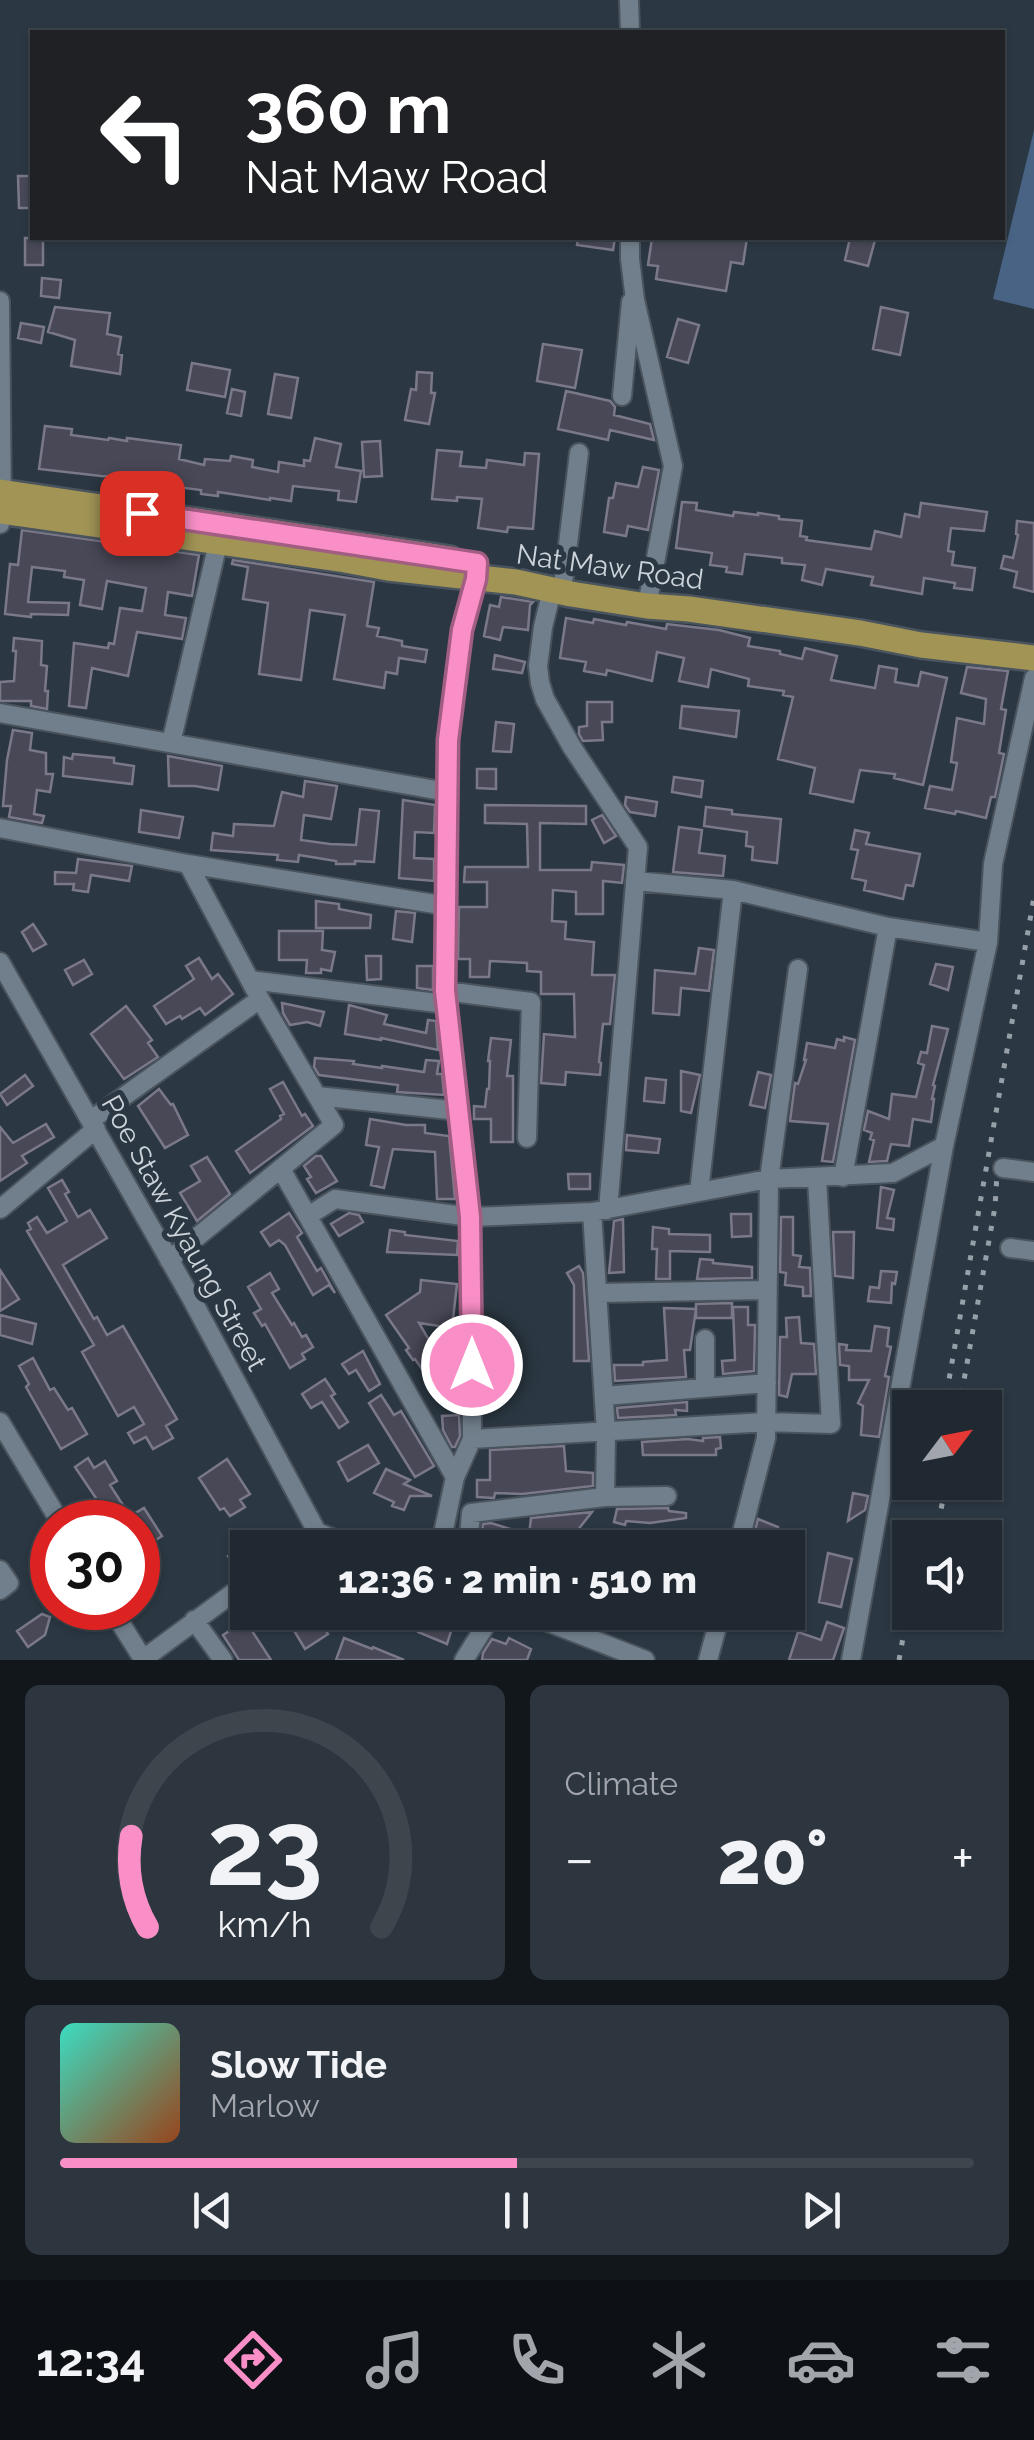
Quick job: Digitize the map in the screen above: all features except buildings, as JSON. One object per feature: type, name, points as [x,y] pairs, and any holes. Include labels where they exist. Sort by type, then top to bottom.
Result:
[{"type":"main road","name":"Nat Maw Road","points":[[1,506],[477,571],[516,582],[1034,642]]},
{"type":"main road","name":"Nat Maw Road","points":[[1,506],[218,543],[477,571]]},
{"type":"main road","name":"Nat Maw Road","points":[[649,598],[689,609],[921,645],[1034,658]]},
{"type":"street","points":[[629,0],[630,30]]},
{"type":"street","points":[[630,240],[633,282],[673,466],[649,598]]},
{"type":"street","points":[[622,396],[633,282]]},
{"type":"street","points":[[0,301],[1,506]]},
{"type":"street","points":[[579,453],[558,584],[543,627],[540,683],[572,747],[638,847],[600,1211],[597,1293],[606,1433],[605,1497]]},
{"type":"street","points":[[171,743],[218,543]]},
{"type":"street","points":[[444,1530],[456,1477],[472,1439],[470,1217],[445,998],[448,740],[462,630],[477,571]]},
{"type":"street","points":[[851,1660],[944,1146],[988,942],[992,864],[1034,678]]},
{"type":"street","points":[[0,713],[448,792]]},
{"type":"street","points":[[0,828],[188,864],[446,906]]},
{"type":"street","points":[[169,1260],[334,1125],[260,1000],[188,864]]},
{"type":"street","points":[[634,882],[733,890],[888,927],[988,942]]},
{"type":"street","points":[[700,1192],[733,890]]},
{"type":"street","points":[[843,1177],[888,927]]},
{"type":"street","name":"Poe Staw Kyaung Street","points":[[0,962],[94,1124],[316,1530]]},
{"type":"street","points":[[743,1530],[766,1438],[769,1179],[798,969]]},
{"type":"street","points":[[250,980],[531,1002],[527,1138]]},
{"type":"street","points":[[0,1003],[15,991]]},
{"type":"street","points":[[0,1209],[94,1124],[260,1000]]},
{"type":"street","points":[[316,1096],[459,1111]]},
{"type":"street","points":[[308,1216],[335,1199],[470,1217],[600,1211],[769,1179],[894,1173],[944,1146]]},
{"type":"street","points":[[1003,1168],[1034,1172]]},
{"type":"street","points":[[281,1169],[456,1477]]},
{"type":"street","points":[[472,1439],[766,1422],[830,1424],[817,1178]]},
{"type":"street","points":[[1010,1248],[1034,1251]]},
{"type":"street","points":[[597,1293],[767,1290]]},
{"type":"street","points":[[705,1338],[705,1388]]},
{"type":"street","points":[[604,1396],[767,1383]]},
{"type":"street","points":[[0,1422],[47,1500]]},
{"type":"street","points":[[470,1530],[471,1513],[605,1497],[667,1496]]},
{"type":"street","points":[[0,1570],[9,1584],[0,1590]]},
{"type":"street","points":[[125,1630],[142,1660],[230,1595]]},
{"type":"street","points":[[194,1620],[223,1660]]},
{"type":"street","points":[[464,1660],[483,1630]]},
{"type":"street","points":[[568,1630],[646,1660]]},
{"type":"street","points":[[708,1660],[716,1630]]},
{"type":"water","points":[[1034,130],[1034,309],[993,299]]},
{"type":"railway","points":[[947,1390],[1034,897]]},
{"type":"railway","points":[[962,1390],[995,1207],[997,1174]]},
{"type":"railway","points":[[939,1520],[943,1500]]},
{"type":"railway","points":[[899,1660],[904,1630]]},
{"type":"route","points":[[142,513],[477,563],[462,630],[448,740],[445,991],[470,1217],[472,1365]]}]
